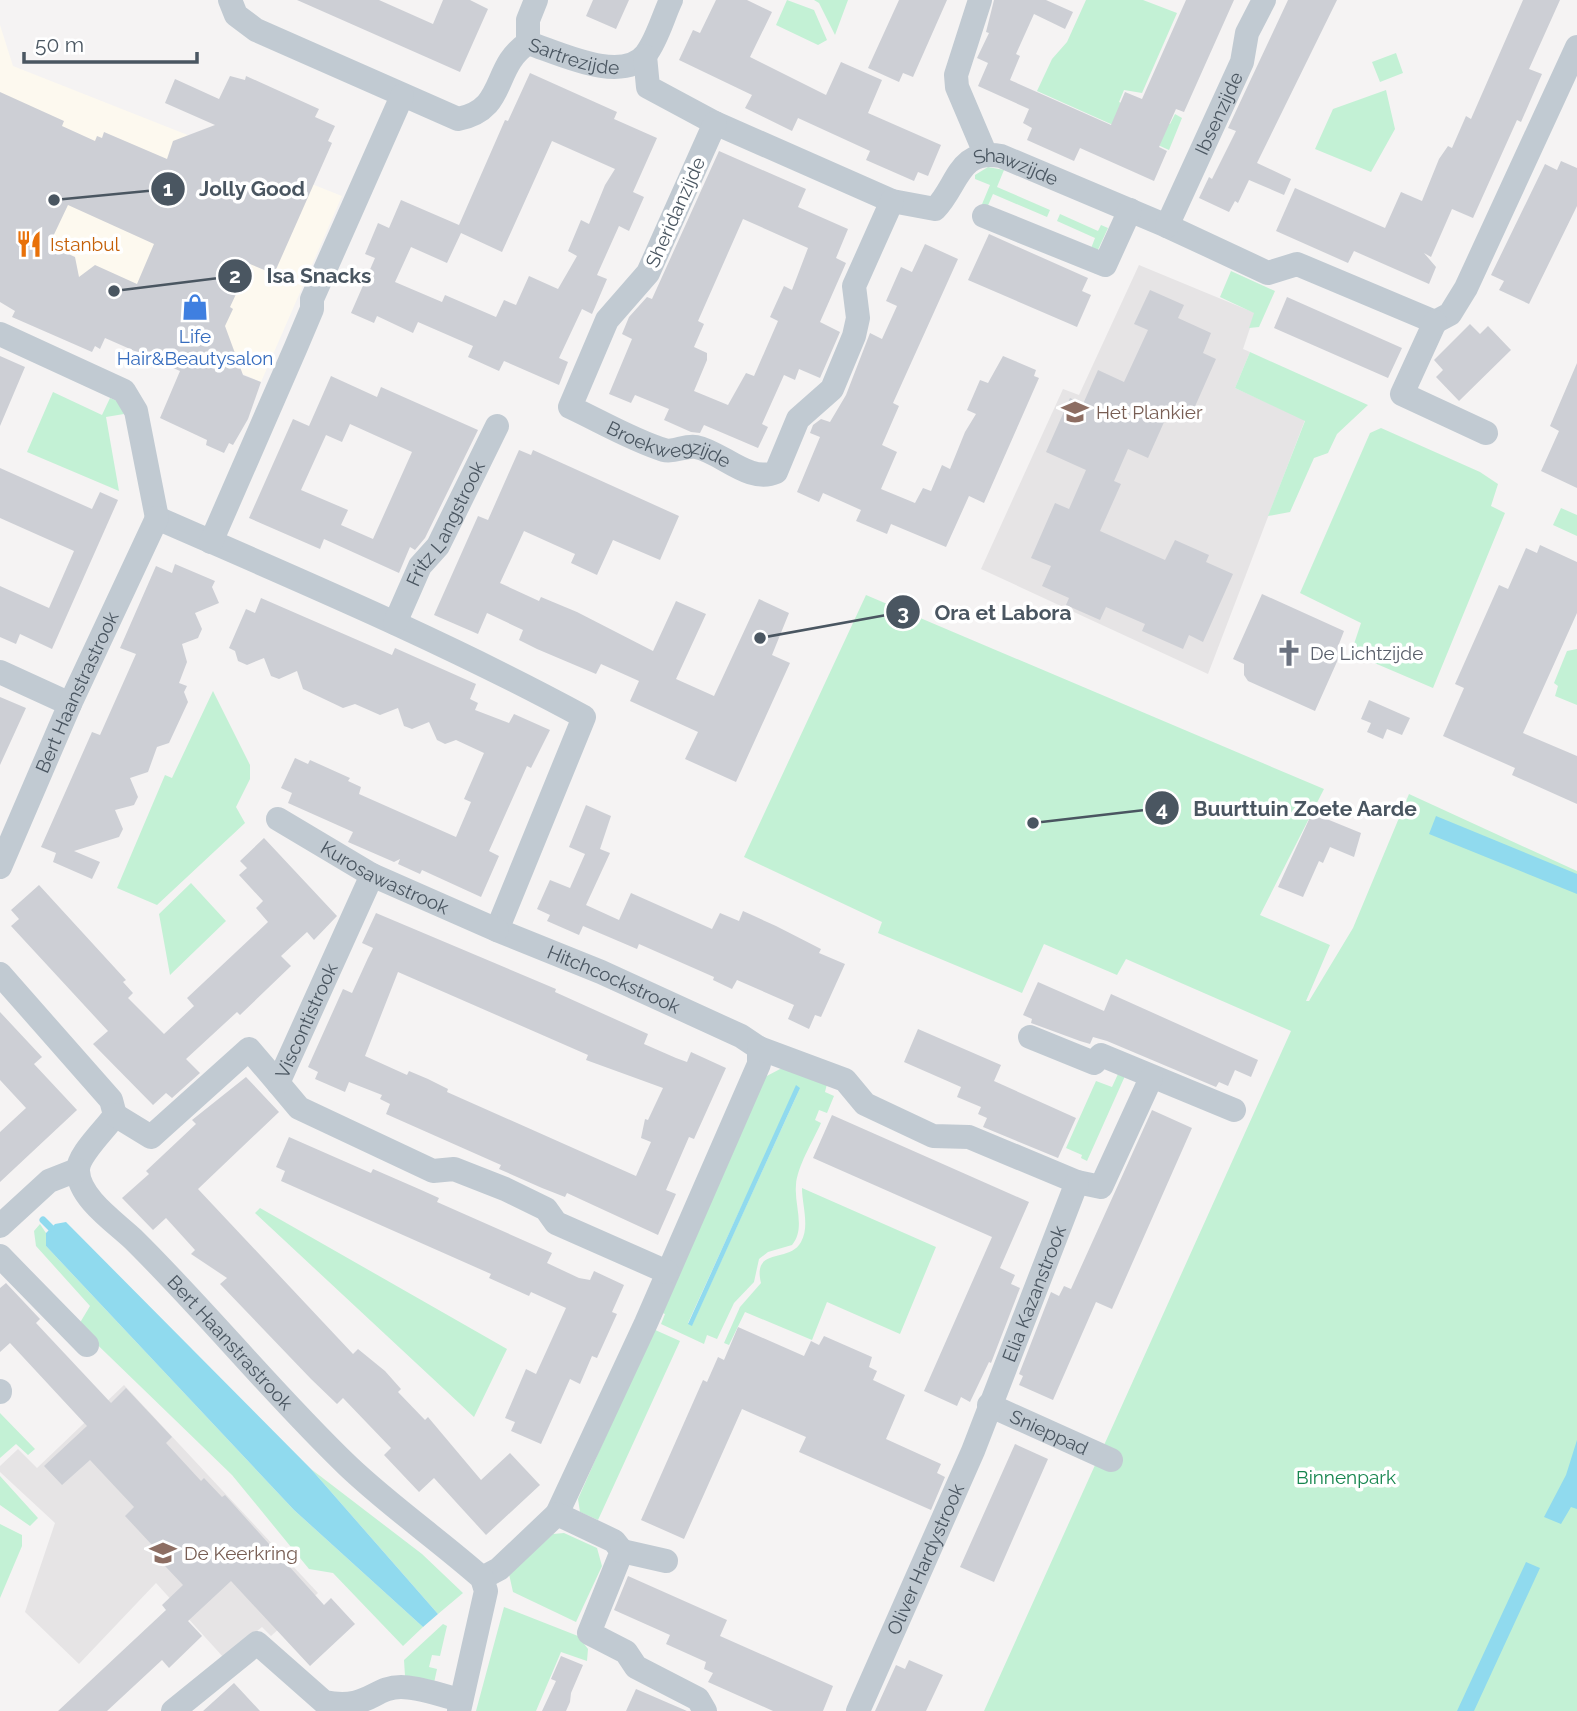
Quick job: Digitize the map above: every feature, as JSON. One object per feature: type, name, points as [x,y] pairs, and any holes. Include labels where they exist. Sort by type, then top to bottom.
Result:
[{"type":"street","name":"Sartrezijde","points":[[230,0],[236,15],[256,30],[458,119],[477,116],[488,106],[513,52],[528,43],[598,66],[621,69],[645,56],[671,0]]},
{"type":"street","points":[[528,43],[528,20],[536,0]]},
{"type":"street","points":[[980,0],[956,75],[957,87],[985,153]]},
{"type":"street","name":"Ibsenzijde","points":[[1167,226],[1242,62],[1247,33],[1264,0]]},
{"type":"street","points":[[1486,432],[1402,394],[1435,322],[1450,314],[1466,288],[1577,47]]},
{"type":"street","name":"Shawzijde","points":[[645,56],[648,87],[715,123],[892,201],[935,209],[944,200],[957,172],[985,153],[1001,156],[1167,226],[1268,273],[1297,264],[1435,322]]},
{"type":"street","points":[[211,542],[305,326],[312,299],[402,96]]},
{"type":"street","name":"Sheridanzijde","points":[[570,407],[607,320],[648,273],[715,123]]},
{"type":"street","name":"Broekwegzijde","points":[[570,407],[667,451],[696,447],[755,474],[769,476],[776,472],[798,419],[832,389],[854,336],[858,318],[854,286],[892,201]]},
{"type":"street","points":[[984,216],[1105,265],[1130,210]]},
{"type":"street","points":[[0,334],[124,391],[136,411],[156,518],[495,668],[584,717],[497,930]]},
{"type":"street","name":"Fritz Langstrook","points":[[395,623],[420,566],[438,546],[497,426]]},
{"type":"street","name":"Bert Haanstrastrook","points":[[0,867],[70,704],[156,518]]},
{"type":"street","points":[[0,672],[70,704]]},
{"type":"street","name":"Kurosawastrook","points":[[278,818],[372,875],[497,930]]},
{"type":"street","name":"Viscontistrook","points":[[115,1115],[151,1137],[249,1049],[278,1083],[372,875]]},
{"type":"street","name":"Hitchcockstrook","points":[[497,930],[627,984],[741,1036],[759,1048]]},
{"type":"street","points":[[0,974],[100,1086],[111,1100],[115,1115],[104,1132],[81,1156],[77,1170],[49,1181],[0,1226]]},
{"type":"street","points":[[1030,1037],[1094,1063],[1101,1055],[1151,1078],[1234,1110]]},
{"type":"street","points":[[173,1711],[257,1643],[324,1702],[336,1708],[364,1707],[401,1688],[460,1705],[486,1591],[482,1578],[499,1569],[557,1514],[759,1064],[759,1048],[845,1080],[865,1104],[933,1136],[969,1137],[1077,1182],[1101,1186],[1151,1078]]},
{"type":"street","points":[[278,1083],[299,1108],[433,1171],[454,1169],[505,1189],[546,1209],[556,1223],[667,1272]]},
{"type":"street","name":"Bert Haanstrastrook","points":[[77,1170],[82,1186],[91,1198],[155,1261],[349,1467],[482,1578]]},
{"type":"street","name":"Elia Kazanstrook","points":[[989,1405],[1077,1182]]},
{"type":"street","points":[[0,1256],[87,1345]]},
{"type":"street","name":"Snieppad","points":[[989,1405],[1111,1460]]},
{"type":"street","name":"Oliver Hardystrook","points":[[858,1711],[973,1451],[989,1405]]},
{"type":"street","points":[[557,1514],[614,1541],[622,1550],[666,1561]]},
{"type":"street","points":[[622,1550],[589,1633],[626,1652],[636,1667],[698,1699],[705,1711]]},
{"type":"shaded area","points":[[0,25],[13,66],[342,196],[261,382],[132,325],[0,256]]},
{"type":"shaded area","points":[[1139,265],[1255,313],[1243,349],[1250,352],[1235,388],[1305,420],[1208,674],[981,569],[1063,389],[1079,395]]},
{"type":"shaded area","name":"De Keerkring","points":[[124,1385],[318,1593],[271,1636],[262,1627],[224,1658],[156,1583],[79,1664],[25,1612],[55,1523],[0,1472],[0,1466],[18,1449],[37,1468]]},
{"type":"green space","points":[[787,0],[814,10],[827,40],[818,45],[776,25]]},
{"type":"green space","points":[[814,0],[848,0],[835,35],[819,3]]},
{"type":"green space","points":[[1086,0],[1143,0],[1177,13],[1142,93],[1124,90],[1119,102],[1170,124],[1175,114],[1182,118],[1169,150],[1037,91],[1052,59],[1067,42]]},
{"type":"green space","points":[[1396,53],[1403,73],[1380,82],[1372,62]]},
{"type":"green space","points":[[1386,90],[1395,129],[1371,172],[1315,149],[1333,109]]},
{"type":"green space","points":[[988,167],[1004,170],[997,187],[1050,210],[1047,217],[993,194],[986,210],[980,209],[990,185],[975,179],[975,175]]},
{"type":"green space","points":[[1060,214],[1098,231],[1101,225],[1108,228],[1096,254],[1090,251],[1095,238],[1057,221]]},
{"type":"green space","points":[[1231,271],[1275,291],[1259,327],[1249,328],[1254,313],[1220,297]]},
{"type":"green space","points":[[1250,352],[1368,405],[1337,434],[1328,453],[1314,458],[1290,512],[1268,516],[1305,421],[1235,388]]},
{"type":"green space","points":[[53,392],[102,415],[110,398],[120,402],[124,414],[106,417],[119,491],[27,452]]},
{"type":"green space","points":[[1381,428],[1480,472],[1498,484],[1491,506],[1505,513],[1433,688],[1351,653],[1361,623],[1300,593],[1370,433]]},
{"type":"green space","points":[[1561,508],[1577,515],[1577,536],[1553,525]]},
{"type":"green space","name":"Binnenpark","points":[[866,595],[1324,789],[1260,915],[1330,945],[1306,1001],[1309,1001],[1353,928],[1409,794],[1577,871],[1577,1711],[984,1711],[1291,1031],[1126,959],[1117,975],[1044,944],[1022,993],[878,933],[882,922],[744,857]]},
{"type":"green space","points":[[1577,649],[1577,705],[1555,696],[1558,686],[1554,683],[1567,651]]},
{"type":"green space","points":[[213,691],[250,765],[250,779],[236,807],[245,823],[157,905],[117,888],[165,775],[172,778]]},
{"type":"green space","points":[[191,883],[226,921],[170,975],[159,914]]},
{"type":"green space","points":[[782,1068],[827,1084],[825,1092],[834,1096],[827,1113],[819,1110],[815,1120],[821,1123],[797,1178],[799,1224],[796,1238],[792,1245],[768,1252],[759,1259],[754,1282],[734,1303],[717,1339],[707,1335],[704,1344],[661,1324],[665,1314],[660,1312],[763,1078]],"holes":[[[800,1088],[692,1325],[688,1323]]]},
{"type":"green space","points":[[1118,1074],[1125,1076],[1087,1161],[1081,1158],[1082,1155],[1066,1148],[1096,1081],[1112,1087]]},
{"type":"green space","points":[[802,1188],[936,1247],[900,1334],[827,1302],[812,1340],[745,1312],[729,1345],[724,1343],[740,1307],[761,1283],[762,1264],[795,1249],[801,1242],[805,1222]]},
{"type":"green space","points":[[260,1208],[507,1349],[474,1417],[255,1213]]},
{"type":"green space","points":[[40,1224],[46,1233],[46,1246],[294,1510],[423,1627],[403,1646],[333,1573],[309,1569],[232,1475],[78,1326],[90,1306],[36,1246],[34,1231]]},
{"type":"green space","points":[[653,1329],[680,1341],[598,1520],[580,1512],[578,1499]]},
{"type":"green space","points":[[0,1413],[35,1449],[28,1455],[16,1444],[0,1458]]},
{"type":"green space","points":[[311,1469],[422,1554],[463,1593],[438,1614]]},
{"type":"green space","points":[[0,1476],[38,1518],[30,1526],[0,1505]]},
{"type":"green space","points":[[0,1524],[22,1535],[22,1546],[0,1598]]},
{"type":"green space","points":[[564,1533],[597,1548],[602,1566],[576,1622],[513,1592],[509,1574],[553,1534]]},
{"type":"green space","points":[[504,1607],[578,1636],[588,1649],[587,1661],[561,1652],[536,1711],[476,1711]]},
{"type":"green space","points":[[443,1624],[447,1626],[440,1656],[432,1655],[429,1667],[437,1669],[434,1683],[405,1676],[404,1660]]},
{"type":"water","points":[[1436,816],[1577,874],[1577,894],[1429,834]]},
{"type":"water","points":[[796,1085],[800,1088],[692,1326],[688,1324]]},
{"type":"water","points":[[66,1222],[311,1469],[438,1614],[423,1627],[294,1510],[46,1246],[46,1233],[55,1224]]},
{"type":"water","points":[[1577,1440],[1577,1509],[1571,1507],[1561,1524],[1544,1517],[1566,1475]]},
{"type":"water","points":[[1526,1562],[1540,1568],[1474,1711],[1457,1711]]},
{"type":"building","points":[[297,0],[379,0],[433,24],[443,0],[470,0],[488,9],[460,72]]},
{"type":"building","points":[[593,0],[629,0],[616,29],[586,16]]},
{"type":"building","points":[[716,0],[747,0],[772,12],[750,57],[826,95],[841,62],[882,80],[868,113],[941,145],[928,176],[918,172],[914,181],[866,160],[870,151],[798,118],[792,131],[745,108],[752,95],[679,60],[693,30],[700,33]]},
{"type":"building","points":[[899,0],[947,0],[913,77],[903,73],[899,82],[868,68]]},
{"type":"building","points":[[994,0],[1046,0],[1073,12],[1065,29],[1034,14],[1016,54],[1020,56],[1010,80],[1111,125],[1125,92],[1142,99],[1186,0],[1234,0],[1184,112],[1176,109],[1159,147],[1167,151],[1154,181],[1080,148],[1074,161],[1027,140],[1032,128],[1023,123],[1029,109],[978,86],[988,63],[977,58],[989,33],[986,32]]},
{"type":"building","points":[[1288,0],[1337,0],[1257,163],[1291,179],[1284,195],[1249,180],[1238,203],[1235,201],[1229,212],[1199,198],[1209,177],[1212,179],[1236,131],[1228,128]]},
{"type":"building","points":[[1523,0],[1560,0],[1529,69],[1542,74],[1521,122],[1517,120],[1473,218],[1452,209],[1431,257],[1424,253],[1436,267],[1429,284],[1354,251],[1348,263],[1276,231],[1295,188],[1385,228],[1401,192],[1422,201],[1439,159],[1448,146],[1452,148],[1466,116],[1471,119]]},
{"type":"building","points":[[530,73],[617,112],[614,119],[657,138],[633,192],[644,197],[629,231],[619,226],[597,275],[607,279],[592,314],[582,309],[559,358],[568,362],[559,385],[504,361],[499,371],[468,357],[473,346],[418,322],[413,333],[377,316],[374,323],[351,313],[375,258],[365,254],[378,223],[389,228],[401,200],[459,225],[505,120],[508,121]],"holes":[[[552,141],[615,169],[605,185],[589,224],[581,220],[568,251],[577,256],[558,289],[529,276],[516,305],[504,300],[496,317],[445,295],[442,302],[395,282],[411,247],[447,263],[461,233],[502,252]]]},
{"type":"building","points":[[230,76],[245,80],[246,76],[319,109],[315,117],[335,126],[328,141],[332,143],[274,274],[250,264],[230,307],[233,309],[225,326],[243,375],[261,382],[248,419],[233,445],[229,443],[224,453],[206,445],[207,440],[160,418],[180,371],[105,338],[100,349],[95,346],[92,352],[12,317],[15,311],[0,302],[0,92],[64,121],[62,126],[95,141],[97,136],[102,138],[104,132],[167,159],[173,141],[215,125],[165,103],[175,79],[219,99]],"holes":[[[68,205],[154,244],[137,284],[95,265],[79,277],[75,257],[49,245]]]},
{"type":"building","points":[[719,151],[806,189],[798,207],[848,229],[836,258],[846,263],[820,322],[840,332],[820,378],[799,369],[795,380],[784,375],[762,424],[768,427],[758,448],[704,425],[700,433],[691,432],[664,420],[669,409],[635,395],[631,403],[609,394],[632,339],[622,334],[629,317],[647,297],[652,299]],"holes":[[[743,219],[808,248],[792,290],[784,286],[770,317],[778,321],[754,376],[746,373],[728,405],[694,391],[707,360],[707,353],[694,347],[704,324],[698,321]]]},
{"type":"building","points":[[1561,161],[1577,168],[1577,206],[1529,304],[1499,290],[1504,281],[1491,275],[1545,164],[1557,170]]},
{"type":"building","points":[[989,234],[1088,278],[1082,291],[1091,295],[1077,327],[968,280]]},
{"type":"building","points":[[925,244],[958,259],[893,403],[899,406],[882,445],[897,452],[881,489],[915,503],[923,488],[931,491],[942,465],[950,469],[965,432],[976,414],[967,410],[980,380],[988,383],[1003,356],[1036,370],[1034,376],[1039,378],[984,503],[969,496],[946,547],[891,524],[887,534],[856,521],[861,510],[823,493],[819,502],[797,492],[820,437],[810,433],[813,425],[821,419],[830,422],[846,395],[870,333],[882,339],[897,306],[886,301],[901,267],[912,272]]},
{"type":"building","points":[[1150,290],[1184,305],[1178,318],[1211,333],[1203,353],[1216,359],[1189,420],[1169,411],[1148,458],[1128,449],[1114,481],[1121,484],[1100,531],[1165,560],[1175,540],[1209,555],[1206,562],[1233,574],[1203,642],[1189,635],[1183,649],[1142,631],[1145,624],[1106,607],[1100,620],[1066,605],[1069,598],[1042,586],[1051,566],[1031,558],[1055,503],[1069,509],[1086,470],[1046,452],[1070,398],[1083,404],[1098,370],[1124,382],[1148,330],[1134,324]]},
{"type":"building","points":[[1287,297],[1402,348],[1388,378],[1274,328]]},
{"type":"building","points":[[1470,324],[1480,334],[1488,326],[1511,350],[1459,401],[1436,377],[1443,370],[1434,360]]},
{"type":"building","points":[[0,356],[25,367],[0,426]]},
{"type":"building","points":[[1577,363],[1577,488],[1541,471],[1559,431],[1550,426]]},
{"type":"building","points":[[331,376],[377,397],[381,387],[478,430],[425,538],[415,550],[410,547],[399,573],[324,539],[320,549],[249,518],[293,419],[309,426]],"holes":[[[350,424],[412,452],[373,539],[341,525],[348,510],[301,490],[326,435],[342,442]]]},
{"type":"building","points":[[519,450],[531,455],[533,450],[679,516],[660,560],[613,540],[597,575],[571,563],[575,554],[524,531],[500,583],[539,601],[541,597],[577,612],[653,651],[676,601],[706,614],[676,679],[714,696],[759,599],[789,613],[772,655],[790,663],[736,782],[685,759],[698,732],[630,701],[639,681],[601,664],[596,674],[537,649],[519,640],[523,630],[487,613],[478,634],[434,615],[478,516],[488,520]]},
{"type":"building","points":[[0,468],[92,509],[100,492],[118,500],[52,649],[20,634],[16,644],[0,637],[0,586],[49,608],[74,551],[0,518]]},
{"type":"building","points":[[1540,545],[1577,562],[1577,613],[1523,733],[1577,756],[1577,804],[1512,775],[1515,768],[1443,736],[1464,688],[1455,684],[1499,585],[1508,589],[1526,548],[1537,553]]},
{"type":"building","points":[[175,564],[215,581],[212,587],[219,603],[195,613],[202,629],[198,638],[182,644],[187,662],[179,683],[187,686],[184,692],[188,702],[169,743],[157,747],[148,772],[130,778],[138,797],[134,805],[115,810],[123,829],[119,837],[74,851],[100,862],[92,879],[53,862],[56,853],[41,847],[92,732],[100,735],[136,654],[120,648],[156,566],[172,573]]},
{"type":"building","name":"De Lichtzijde","points":[[1262,594],[1344,631],[1339,644],[1344,646],[1315,711],[1248,681],[1244,675],[1244,664],[1233,659]]},
{"type":"building","points":[[261,598],[392,655],[395,648],[476,684],[470,699],[478,703],[475,710],[509,723],[514,714],[550,730],[531,768],[527,766],[489,851],[499,856],[481,897],[422,870],[420,874],[398,864],[400,859],[394,862],[348,842],[353,832],[288,803],[292,793],[281,788],[295,758],[308,764],[310,760],[350,778],[348,781],[361,787],[359,794],[456,837],[471,802],[464,799],[484,753],[456,740],[445,744],[437,740],[429,722],[412,729],[404,726],[398,708],[380,715],[355,704],[343,708],[303,689],[297,671],[279,679],[271,676],[264,658],[247,665],[238,661],[235,651],[229,648],[246,609],[255,613]]},
{"type":"building","points":[[0,697],[26,708],[0,765]]},
{"type":"building","points":[[1369,700],[1410,718],[1402,735],[1387,729],[1383,739],[1367,732],[1371,723],[1361,719]]},
{"type":"building","points":[[586,805],[611,816],[600,849],[610,853],[586,905],[619,920],[631,893],[712,929],[720,913],[739,921],[743,911],[776,926],[821,949],[819,953],[845,964],[821,1017],[815,1015],[809,1029],[788,1019],[794,1005],[737,980],[732,989],[713,980],[714,977],[639,944],[637,949],[583,926],[579,935],[547,921],[550,915],[537,909],[550,880],[570,888],[585,854],[569,847]]},
{"type":"building","points":[[1312,813],[1361,833],[1354,857],[1330,847],[1323,863],[1319,861],[1303,897],[1278,887]]},
{"type":"building","points":[[264,838],[337,916],[314,940],[307,932],[281,956],[291,966],[240,1015],[237,1012],[186,1059],[200,1073],[172,1098],[166,1093],[153,1105],[93,1044],[108,1031],[11,926],[19,919],[11,910],[39,885],[126,980],[123,982],[133,993],[128,998],[164,1034],[194,1006],[187,998],[268,922],[256,908],[263,901],[239,875],[247,868],[240,861]]},
{"type":"building","points":[[376,913],[556,989],[555,992],[648,1034],[644,1044],[687,1062],[691,1052],[726,1068],[694,1139],[689,1137],[666,1190],[676,1194],[658,1235],[567,1193],[565,1197],[499,1169],[501,1165],[386,1114],[390,1104],[380,1099],[382,1095],[349,1082],[345,1092],[315,1079],[318,1072],[308,1067],[343,989],[352,993],[373,948],[362,943]],"holes":[[[398,972],[588,1055],[586,1060],[663,1088],[648,1120],[645,1119],[641,1138],[651,1142],[636,1176],[447,1092],[448,1089],[428,1079],[409,1071],[407,1075],[365,1056]]]},
{"type":"building","points":[[1038,982],[1104,1011],[1111,994],[1258,1060],[1251,1077],[1235,1070],[1228,1086],[1219,1082],[1216,1087],[1107,1041],[1093,1037],[1090,1044],[1080,1041],[1031,1023],[1032,1019],[1023,1015]]},
{"type":"building","points":[[0,1012],[42,1057],[34,1064],[77,1110],[0,1182],[0,1132],[26,1108],[0,1080]]},
{"type":"building","points":[[918,1029],[1001,1065],[994,1081],[1076,1118],[1058,1158],[983,1127],[987,1118],[978,1114],[981,1107],[957,1097],[961,1087],[904,1062]]},
{"type":"building","points":[[246,1077],[279,1112],[198,1189],[353,1354],[358,1349],[385,1371],[401,1389],[398,1392],[425,1420],[428,1417],[481,1480],[510,1453],[540,1485],[486,1535],[434,1478],[419,1492],[384,1455],[391,1448],[343,1398],[337,1404],[311,1379],[220,1284],[227,1278],[191,1254],[195,1250],[166,1218],[153,1230],[122,1198],[149,1174],[146,1171],[196,1124],[192,1120]]},
{"type":"building","points":[[1152,1110],[1192,1128],[1112,1309],[1096,1302],[1053,1400],[1019,1385],[1023,1376],[1019,1374],[1051,1292],[1059,1296],[1064,1286],[1071,1289]]},
{"type":"building","points":[[832,1115],[1029,1202],[1000,1268],[1015,1275],[1011,1284],[1020,1288],[991,1363],[989,1362],[970,1402],[961,1397],[957,1406],[924,1391],[992,1237],[813,1158]]},
{"type":"building","points":[[289,1137],[371,1173],[373,1169],[439,1198],[437,1202],[552,1253],[547,1263],[579,1278],[590,1280],[594,1271],[624,1285],[612,1312],[617,1314],[597,1358],[592,1356],[580,1384],[570,1379],[541,1444],[511,1431],[515,1422],[505,1418],[526,1369],[536,1374],[566,1308],[531,1292],[529,1296],[489,1278],[491,1274],[281,1181],[285,1171],[276,1167]]},
{"type":"building","points":[[6,1283],[40,1319],[36,1323],[111,1403],[126,1388],[172,1437],[166,1443],[201,1481],[204,1478],[222,1497],[225,1495],[324,1605],[331,1598],[355,1624],[310,1666],[231,1581],[188,1621],[202,1636],[169,1668],[162,1660],[107,1711],[58,1711],[166,1610],[162,1605],[183,1585],[148,1548],[152,1545],[125,1516],[134,1507],[90,1460],[62,1485],[44,1466],[87,1426],[10,1343],[0,1352],[0,1288]]},
{"type":"building","points":[[738,1327],[804,1356],[811,1341],[819,1345],[824,1336],[872,1357],[869,1367],[877,1371],[873,1380],[905,1395],[886,1439],[941,1464],[937,1473],[945,1477],[931,1510],[799,1452],[806,1437],[742,1409],[684,1539],[641,1520],[703,1380],[707,1382],[718,1357],[724,1360]]},
{"type":"building","points":[[1015,1444],[1048,1459],[994,1582],[960,1567]]},
{"type":"building","points":[[628,1576],[727,1620],[720,1636],[833,1686],[823,1711],[773,1711],[708,1682],[713,1673],[704,1669],[706,1662],[666,1644],[670,1635],[614,1610]]},
{"type":"building","points":[[561,1656],[583,1665],[566,1711],[542,1711],[556,1681],[551,1679]]},
{"type":"building","points":[[909,1660],[943,1675],[926,1711],[875,1711],[896,1665],[905,1669]]},
{"type":"building","points":[[234,1683],[260,1711],[203,1711]]},
{"type":"building","points":[[636,1689],[687,1711],[626,1711]]},
{"type":"waterway","points":[[43,1220],[51,1228]]},
{"type":"place","name":"Jolly Good","points":[[54,200]]},
{"type":"place","name":"Istanbul","points":[[29,244]]},
{"type":"place","name":"Isa Snacks","points":[[114,291]]},
{"type":"place","name":"Life Hair&Beautysalon","points":[[195,307]]},
{"type":"place","name":"Het Plankier","points":[[1075,412]]},
{"type":"place","name":"Ora et Labora","points":[[760,638]]},
{"type":"place","name":"De Lichtzijde","points":[[1289,653]]},
{"type":"place","name":"Buurttuin Zoete Aarde","points":[[1033,823]]},
{"type":"place","name":"De Keerkring","points":[[163,1553]]}]
